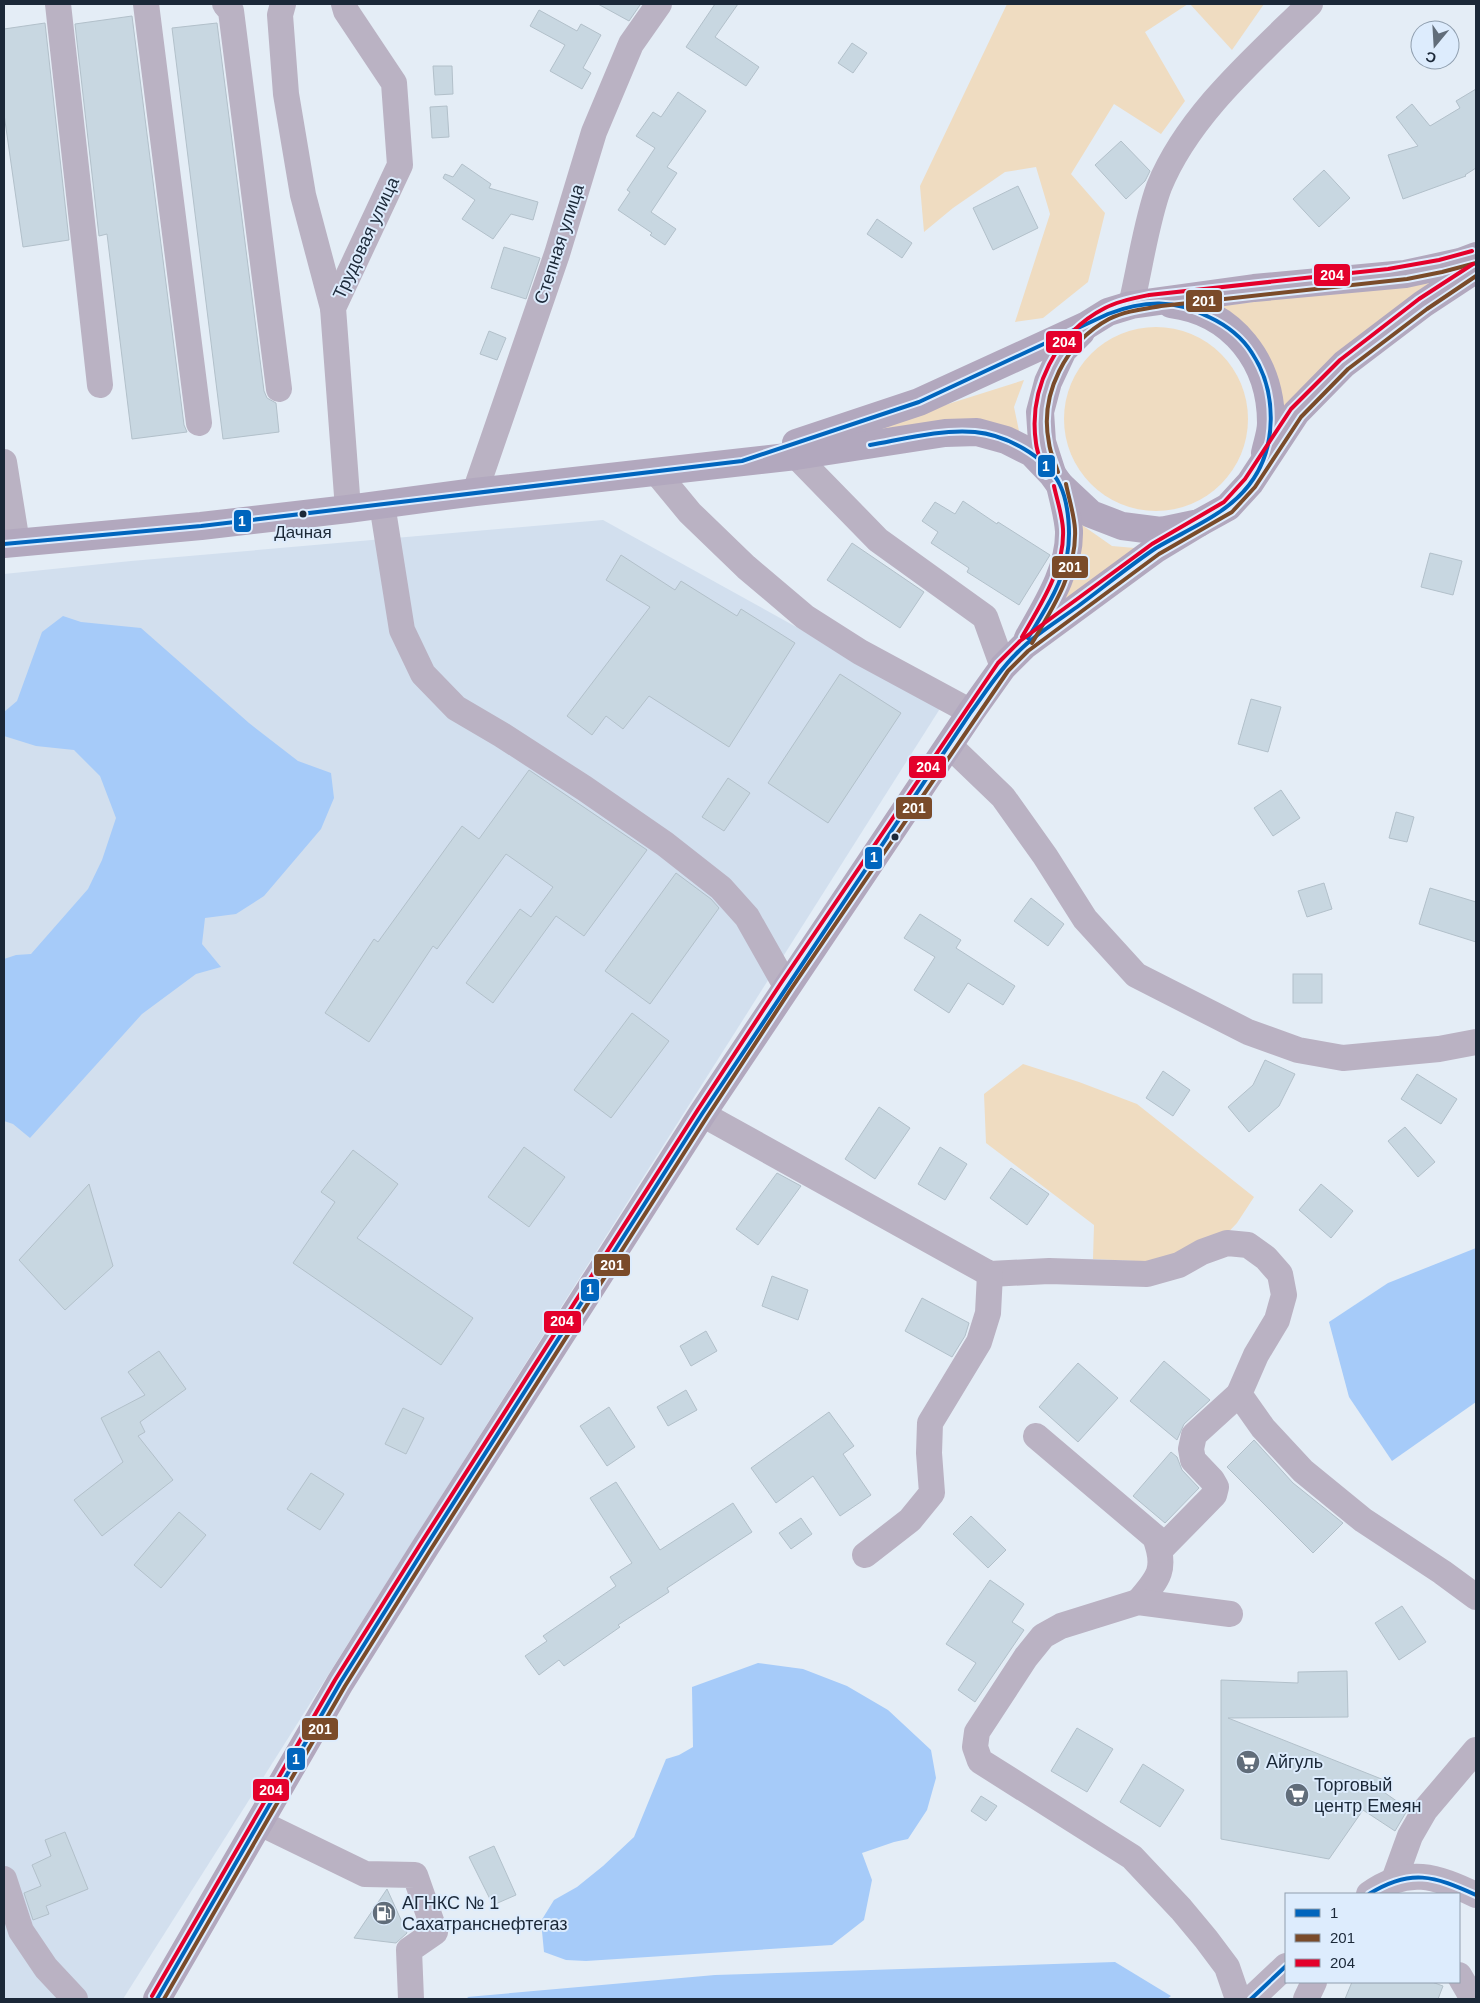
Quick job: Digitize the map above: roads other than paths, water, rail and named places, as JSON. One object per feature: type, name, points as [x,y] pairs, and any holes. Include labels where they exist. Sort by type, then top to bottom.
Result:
[{"type":"main road","points":[[742,461],[919,402],[1087,325],[1108,312],[1144,303],[1254,288],[1406,274],[1476,256]]},
{"type":"main road","points":[[157,1999],[340,1683],[401,1586],[702,1114],[948,745],[1004,667],[1024,646],[1156,549],[1228,507],[1250,484],[1296,414],[1344,364],[1424,304],[1476,269]]},
{"type":"main road","points":[[1144,303],[1187,306],[1216,318],[1240,338],[1259,364],[1269,394],[1271,425],[1265,456],[1250,484]]},
{"type":"main road","points":[[1024,646],[1052,595],[1066,557],[1069,530],[1056,480],[1042,442],[1040,412],[1048,382],[1063,350],[1087,325]]},
{"type":"main road","points":[[11,544],[201,526],[348,509],[475,492],[796,456],[945,434],[977,432],[1006,440],[1032,454],[1091,514],[1122,526],[1161,531],[1199,523]]},
{"type":"main road","points":[[180,1999],[192,1939]]},
{"type":"street","points":[[58,4],[100,385]]},
{"type":"street","points":[[146,4],[199,423]]},
{"type":"street","points":[[225,4],[231,11],[279,389]]},
{"type":"street","name":"Трудовая улица","points":[[283,4],[280,15],[288,103],[303,195],[334,308],[348,509]]},
{"type":"street","name":"Трудовая улица","points":[[334,308],[400,165],[394,83],[344,4]]},
{"type":"street","name":"Степная улица","points":[[475,492],[557,254],[594,132],[631,44],[659,4]]},
{"type":"street","points":[[1144,303],[1159,188],[1174,156],[1192,129],[1230,83],[1310,4]]},
{"type":"street","points":[[796,456],[878,540],[985,617],[1004,667]]},
{"type":"street","points":[[4,462],[11,544]]},
{"type":"street","points":[[657,473],[690,513],[739,560],[805,617],[860,652],[971,712]]},
{"type":"street","points":[[382,504],[402,630],[423,674],[456,708],[584,788],[665,844],[721,888],[746,918],[786,986]]},
{"type":"street","points":[[948,745],[1004,797],[1045,856],[1084,919],[1136,975],[1248,1032],[1298,1050],[1343,1058],[1439,1050],[1476,1042]]},
{"type":"street","points":[[702,1114],[990,1274],[1049,1271],[1147,1274],[1179,1266],[1202,1252],[1227,1243],[1248,1245],[1266,1258],[1280,1274],[1284,1295],[1277,1320],[1256,1355],[1239,1394],[1194,1435],[1191,1448],[1193,1460],[1216,1487],[1214,1495],[1160,1550]]},
{"type":"street","points":[[865,1555],[910,1520],[932,1493],[929,1453],[930,1424],[979,1342],[988,1312],[990,1274]]},
{"type":"street","points":[[1239,1394],[1263,1428],[1303,1471],[1362,1520],[1442,1572],[1476,1597]]},
{"type":"street","points":[[1036,1436],[1155,1537],[1160,1550],[1162,1564],[1157,1579],[1138,1602]]},
{"type":"street","points":[[1230,1614],[1138,1602],[1061,1626],[1043,1636],[1026,1657],[977,1732],[975,1747],[980,1761],[1132,1857],[1181,1909],[1206,1939],[1250,1999],[1285,1967]]},
{"type":"street","points":[[1394,1880],[1410,1836],[1425,1810],[1476,1750]]},
{"type":"street","points":[[260,1823],[364,1874],[416,1875],[435,1932],[409,1950],[411,1999]]},
{"type":"street","points":[[1371,1893],[1394,1880],[1421,1876],[1452,1884],[1476,1895]]},
{"type":"street","points":[[4,1879],[21,1931],[46,1968],[75,1999]]},
{"type":"street","points":[[1460,1977],[1472,1999]]},
{"type":"street","points":[[1306,1999],[1314,1983]]},
{"type":"water","points":[[63,616],[81,622],[141,628],[249,723],[298,761],[331,773],[334,798],[321,829],[264,896],[236,914],[205,918],[202,944],[221,967],[196,974],[142,1014],[30,1138],[13,1124],[4,1121],[4,959],[16,955],[31,954],[88,889],[102,860],[116,818],[100,776],[74,750],[36,746],[4,736],[4,712],[17,701],[42,632]]},
{"type":"water","points":[[1476,1248],[1476,1402],[1392,1461],[1349,1397],[1329,1322],[1388,1283]]},
{"type":"water","points":[[758,1663],[803,1669],[847,1686],[888,1710],[931,1750],[936,1778],[927,1810],[908,1839],[862,1853],[872,1880],[864,1920],[832,1945],[586,1961],[566,1960],[544,1952],[541,1921],[554,1900],[577,1887],[634,1837],[666,1759],[679,1755],[693,1747],[692,1687]]},
{"type":"water","points":[[1115,1962],[1171,1996],[1167,1999],[470,1999],[467,1997],[715,1975]]},
{"type":"place","name":"Дачная","points":[[303,514]]},
{"type":"place","name":"Айгуль","points":[[1248,1762]]},
{"type":"place","name":"Торговый центр Емеян","points":[[1297,1795]]},
{"type":"place","name":"АГНКС № 1 Сахатранснефтегаз","points":[[384,1913]]}]
